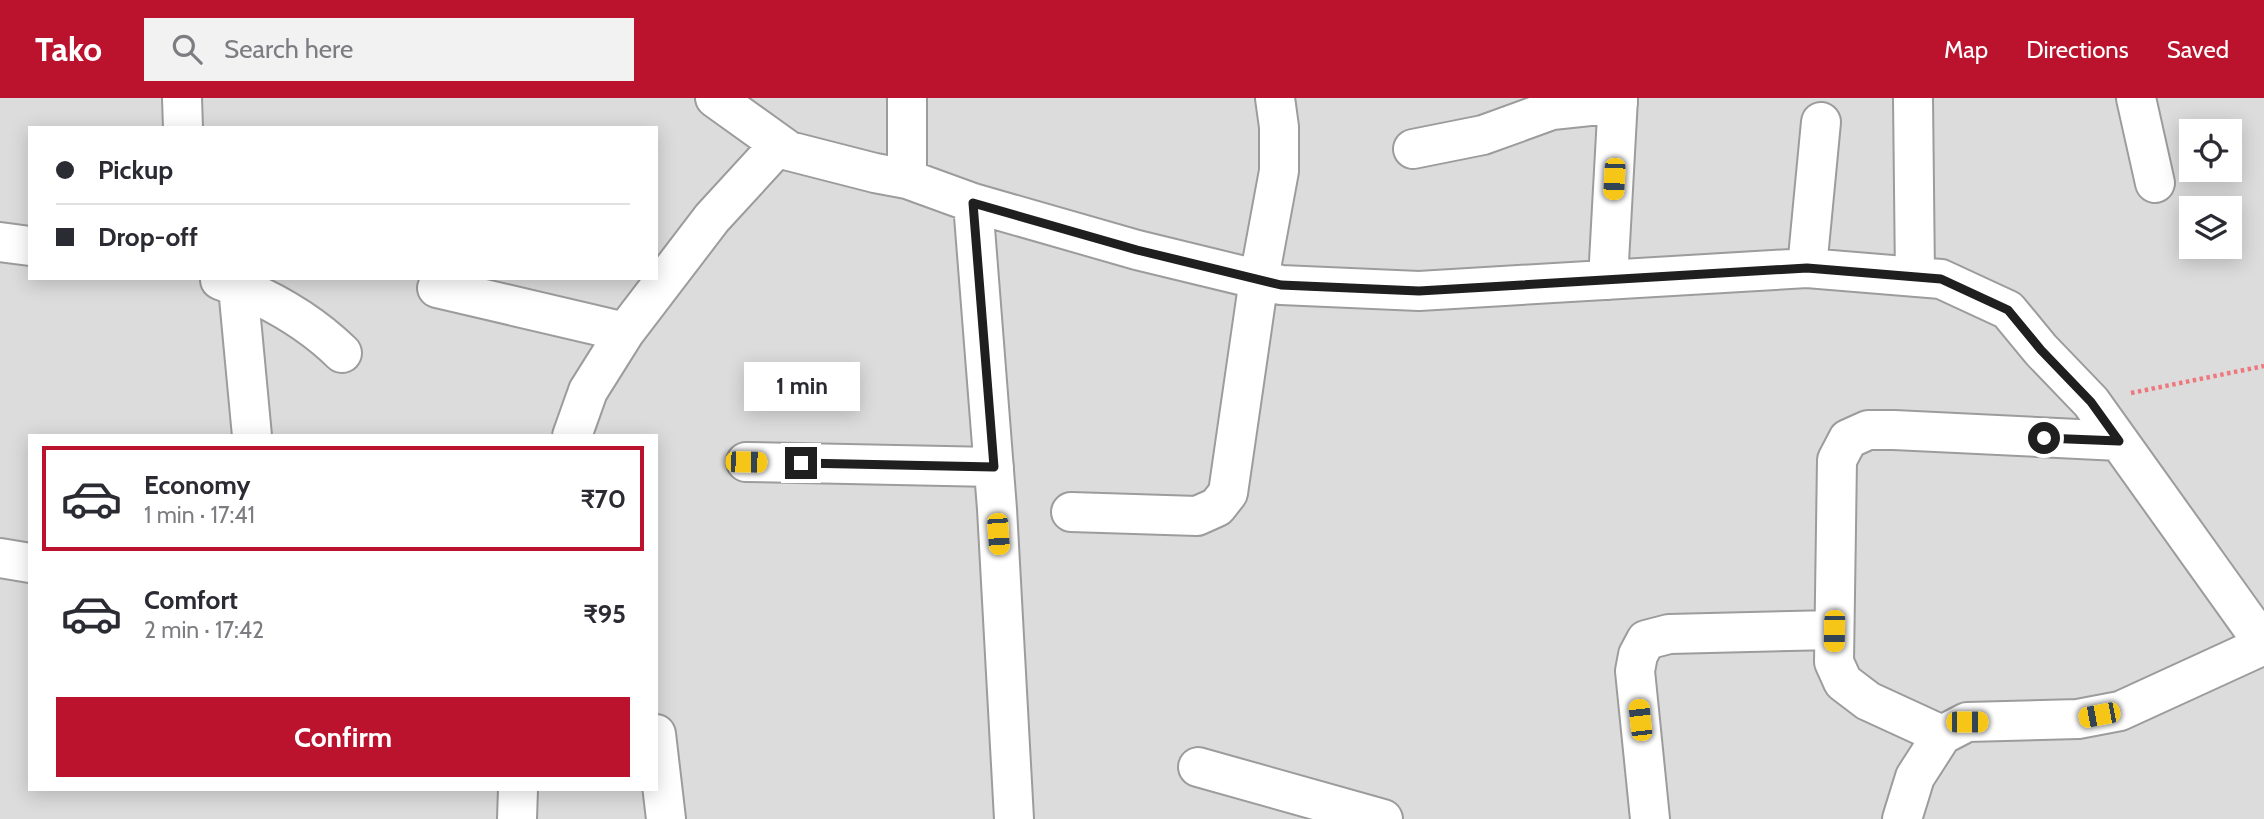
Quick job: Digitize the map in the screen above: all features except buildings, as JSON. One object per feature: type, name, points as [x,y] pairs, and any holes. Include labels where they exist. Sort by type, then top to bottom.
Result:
[{"type":"street","points":[[182,98],[183,126]]},
{"type":"street","points":[[715,98],[789,151],[875,173],[907,178],[973,203],[1137,250],[1281,285],[1419,291],[1807,268],[1941,279],[2008,310],[2041,350],[2091,402],[2264,645],[2120,711],[2078,719],[1967,722],[1942,735],[1915,777],[1902,819]]},
{"type":"street","points":[[907,98],[907,178]]},
{"type":"street","points":[[1071,512],[1197,516],[1217,507],[1228,493],[1259,279],[1279,171],[1279,127],[1275,98]]},
{"type":"street","points":[[1913,98],[1916,277]]},
{"type":"street","points":[[2136,98],[2155,183]]},
{"type":"street","points":[[1413,149],[1483,135],[1552,110],[1618,100],[1608,280]]},
{"type":"street","points":[[1807,268],[1821,122]]},
{"type":"street","points":[[573,434],[589,391],[625,332],[712,218],[779,145]]},
{"type":"street","points":[[973,203],[994,467],[1014,819]]},
{"type":"street","points":[[0,242],[28,246]]},
{"type":"street","points":[[226,282],[276,304],[321,333],[342,353]]},
{"type":"street","points":[[226,282],[253,434]]},
{"type":"street","points":[[437,288],[625,332]]},
{"type":"street","points":[[1942,735],[1868,701],[1843,682],[1834,662],[1837,460],[1848,439],[1868,430],[1895,430],[2119,441]]},
{"type":"street","points":[[746,462],[994,467]]},
{"type":"street","points":[[0,558],[28,563]]},
{"type":"street","points":[[1650,819],[1635,671],[1638,656],[1646,640],[1669,634],[1834,631]]},
{"type":"street","points":[[658,751],[666,819]]},
{"type":"street","points":[[1198,767],[1383,819]]},
{"type":"street","points":[[517,819],[518,791]]},
{"type":"path","points":[[2091,402],[2264,366]]},
{"type":"shaded area","points":[[0,98],[2264,98],[2264,819],[0,819]]},
{"type":"route","points":[[801,463],[994,467],[973,203],[1137,250],[1281,285],[1419,291],[1807,268],[1941,279],[2008,310],[2041,350],[2091,402],[2119,441],[2044,438]]}]
